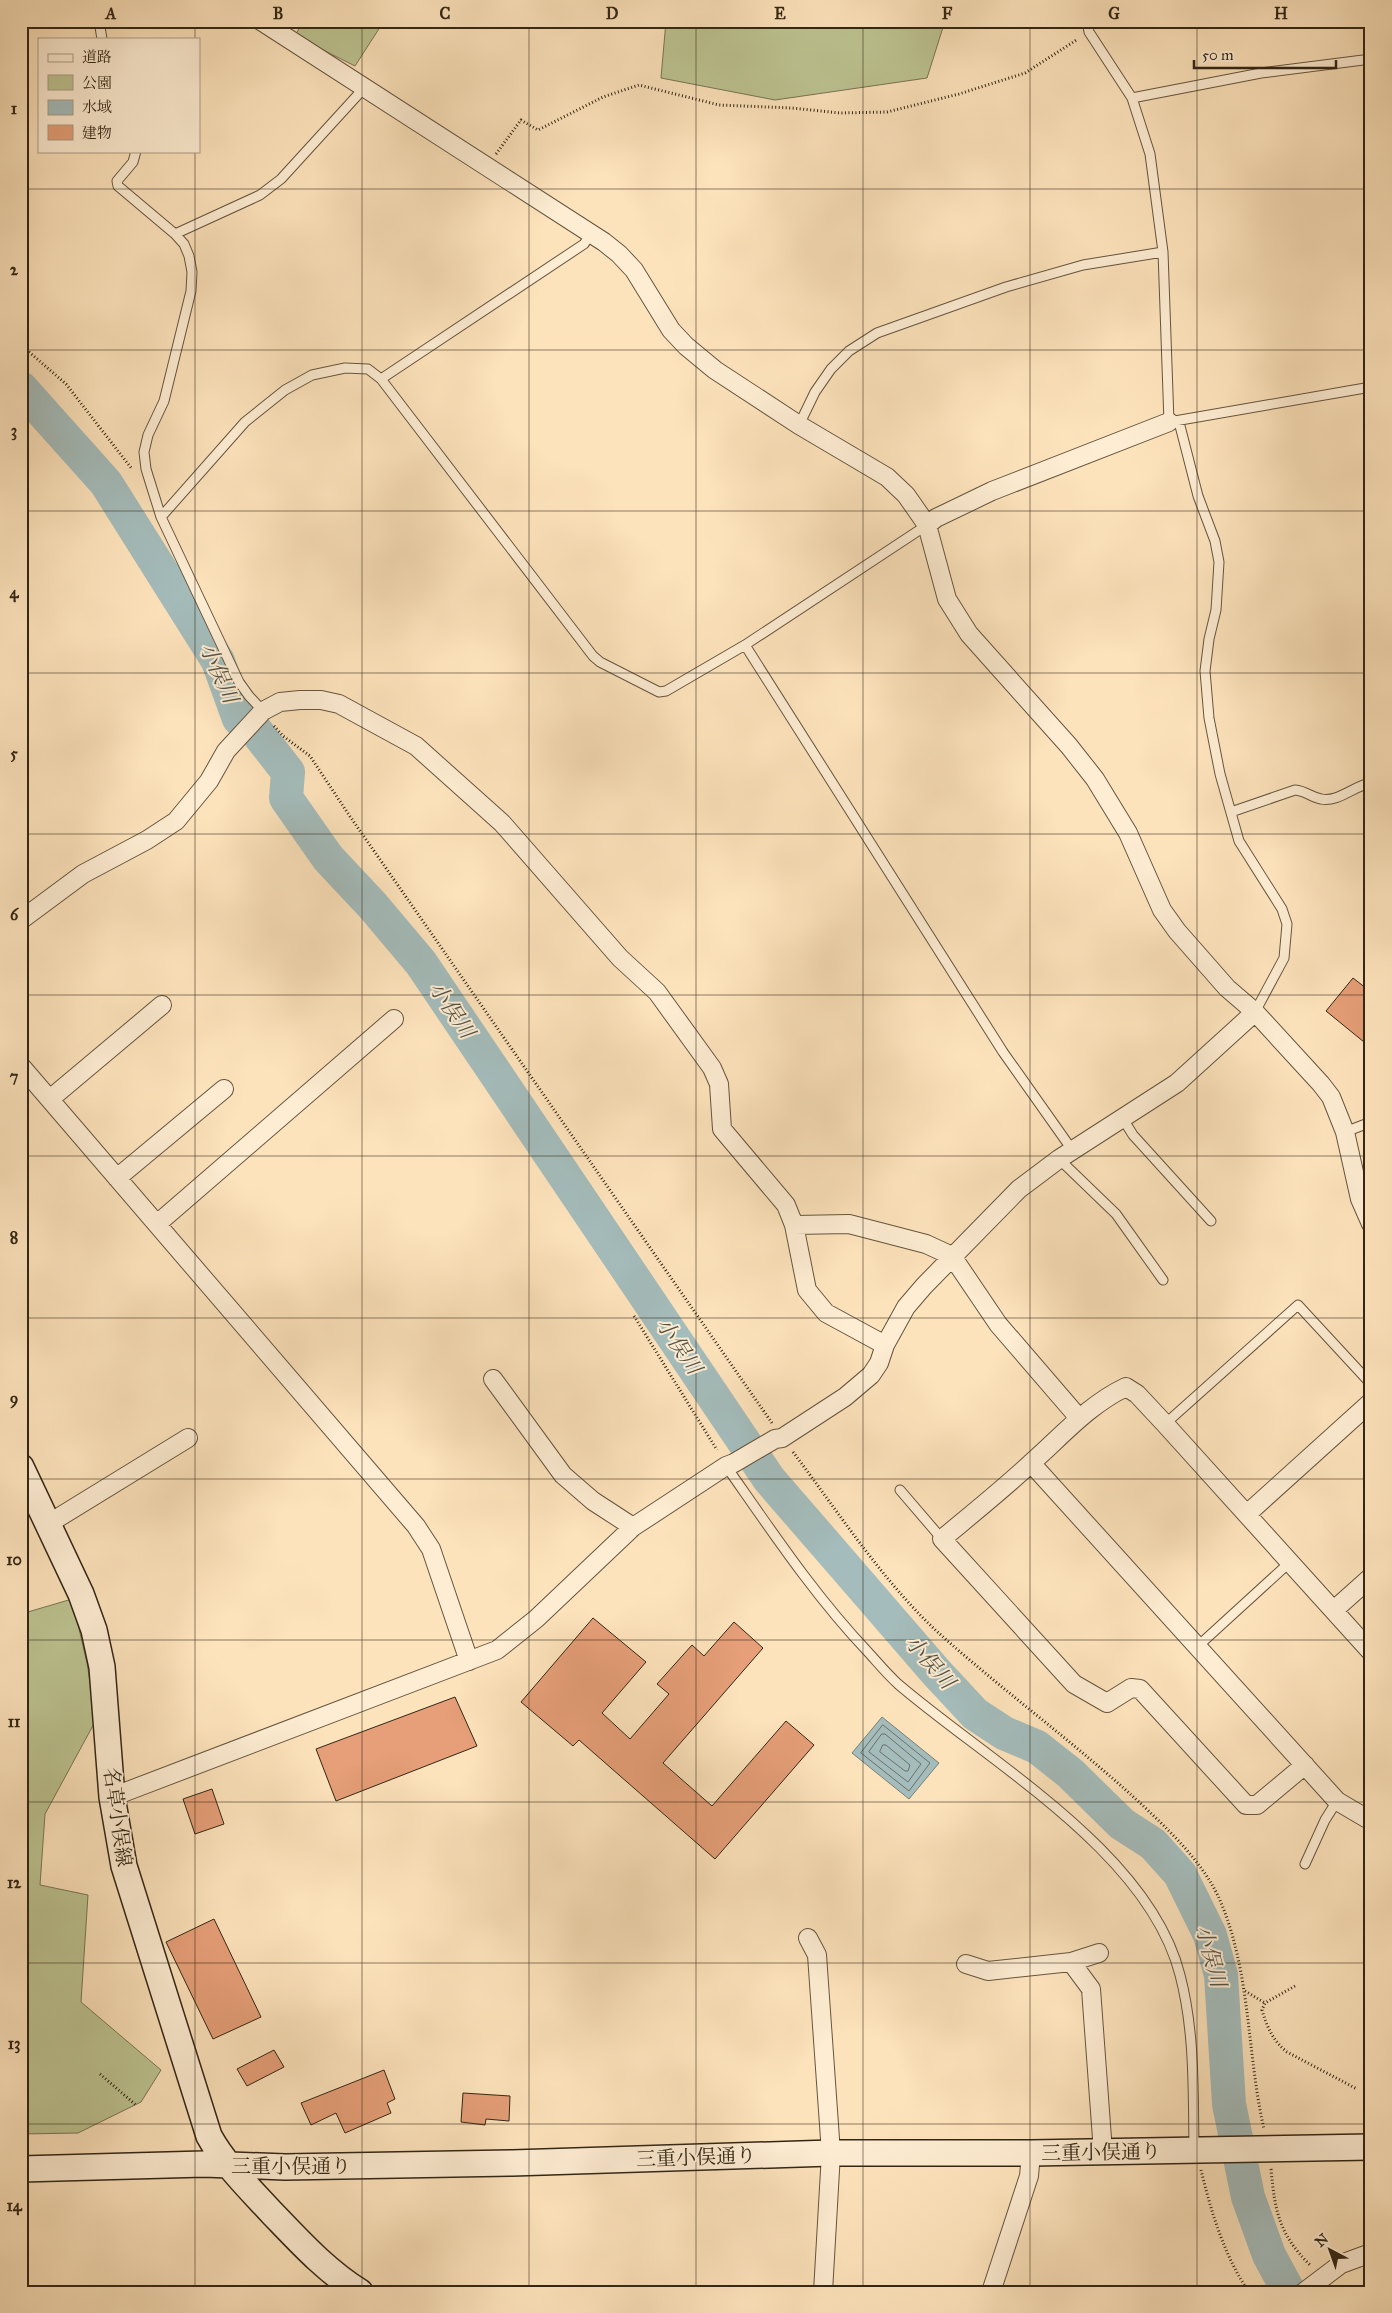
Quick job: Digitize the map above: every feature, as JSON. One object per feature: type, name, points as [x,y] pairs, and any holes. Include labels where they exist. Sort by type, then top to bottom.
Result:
[{"type":"main road","name":"名草小俣線","points":[[21,1467],[81,1594],[100,1649],[112,1797],[124,1866],[130,1892],[204,2122],[216,2149],[228,2166],[326,2268],[360,2292]]},
{"type":"main road","name":"三重小俣通り","points":[[21,2170],[204,2164],[228,2166],[512,2164],[831,2153],[1199,2151],[1266,2145],[1371,2147]]},
{"type":"street","points":[[261,21],[486,168],[592,234],[619,254],[634,270],[671,330],[686,346],[715,370],[799,425],[887,477],[906,496],[927,525],[947,599],[957,617],[968,634],[1069,746],[1095,779],[1128,833],[1162,910],[1177,931],[1227,988],[1254,1012],[1321,1084],[1338,1113],[1345,1132],[1360,1199],[1371,1224]]},
{"type":"street","points":[[927,525],[936,518],[992,491],[1174,422]]},
{"type":"street","points":[[21,920],[83,874],[147,840],[176,821],[209,782],[226,751],[261,713],[280,702],[321,700],[340,704],[416,746],[502,823],[620,958],[657,992],[712,1068],[719,1084],[722,1129],[779,1194],[794,1224],[803,1261],[803,1275],[807,1290],[826,1313],[885,1345]]},
{"type":"street","points":[[50,1100],[162,1005]]},
{"type":"street","points":[[112,1797],[497,1650],[536,1619],[632,1527],[730,1465],[846,1397],[859,1386],[879,1363],[885,1345],[906,1307],[952,1256],[1019,1189],[1066,1155],[1177,1083],[1254,1012]]},
{"type":"street","points":[[157,1224],[394,1019]]},
{"type":"street","points":[[21,1066],[416,1526],[431,1550],[469,1661]]},
{"type":"street","points":[[117,1178],[224,1090]]},
{"type":"street","points":[[794,1224],[849,1224],[926,1244],[952,1256],[998,1324],[1079,1418]]},
{"type":"street","points":[[493,1379],[563,1475],[593,1501],[632,1527]]},
{"type":"street","points":[[1305,1765],[1257,1805],[1246,1804],[1140,1689],[1131,1688],[1107,1704],[1074,1684],[942,1539],[1031,1464],[1079,1418],[1116,1392],[1126,1388],[1137,1394],[1165,1424],[1371,1652]]},
{"type":"street","points":[[1247,1514],[1371,1402]]},
{"type":"street","points":[[48,1524],[188,1438]]},
{"type":"street","points":[[1031,1464],[1337,1800],[1371,1821]]},
{"type":"street","points":[[1334,1610],[1371,1578]]},
{"type":"street","points":[[808,1938],[817,1955],[831,2153],[823,2292]]},
{"type":"street","points":[[966,1964],[988,1970],[1071,1962],[1099,1954]]},
{"type":"street","points":[[1071,1962],[1091,1990],[1104,2152]]},
{"type":"street","points":[[991,2292],[1029,2176],[1031,2153]]},
{"type":"street","points":[[1314,2283],[1341,2264],[1371,2253]]},
{"type":"lane","points":[[99,21],[102,38]]},
{"type":"lane","points":[[1086,21],[1089,32],[1132,98],[1150,154],[1163,252],[1174,422],[1215,541],[1219,562],[1216,610],[1209,639],[1205,671],[1206,691],[1218,766],[1239,841],[1282,910],[1287,924],[1284,958],[1254,1012]]},
{"type":"lane","points":[[1132,98],[1261,73],[1371,59]]},
{"type":"lane","points":[[175,234],[260,195],[281,179],[365,88]]},
{"type":"lane","points":[[136,152],[133,162],[120,177],[118,186],[175,234],[184,244],[189,256],[192,272],[191,290],[164,401],[148,435],[144,452],[146,469],[161,517],[239,682],[261,713]]},
{"type":"lane","points":[[381,379],[584,244],[592,234]]},
{"type":"lane","points":[[799,425],[816,392],[831,369],[849,352],[876,333],[1016,284],[1083,265],[1163,252]]},
{"type":"lane","points":[[161,517],[245,422],[285,390],[312,376],[345,368],[368,369],[381,379],[586,648],[600,662],[659,692],[666,691],[745,645],[927,525]]},
{"type":"lane","points":[[1174,422],[1371,387]]},
{"type":"lane","points":[[745,645],[1003,1052],[1066,1155],[1116,1214],[1164,1280]]},
{"type":"lane","points":[[1231,812],[1295,790],[1306,791],[1322,800],[1332,799],[1371,782]]},
{"type":"lane","points":[[1123,1119],[1133,1135],[1211,1221]]},
{"type":"lane","points":[[1345,1132],[1371,1122]]},
{"type":"lane","points":[[1165,1424],[1298,1305],[1371,1384]]},
{"type":"lane","points":[[730,1465],[797,1567],[838,1620],[897,1683],[1068,1819],[1113,1863],[1142,1895],[1169,1940],[1181,1976],[1193,2056],[1199,2151]]},
{"type":"lane","points":[[900,1490],[942,1539]]},
{"type":"lane","points":[[1197,1647],[1289,1563]]},
{"type":"lane","points":[[1305,1864],[1337,1800]]},
{"type":"path","points":[[486,168],[521,120],[538,130],[603,97],[638,85],[718,105],[792,108],[840,113],[887,112],[959,94],[1025,73],[1089,32]]},
{"type":"path","points":[[21,345],[66,384],[132,470]]},
{"type":"path","points":[[261,713],[283,736],[310,756],[779,1438],[891,1582],[940,1635],[1106,1771],[1170,1831],[1207,1876],[1222,1905],[1237,1952],[1245,1991],[1258,2103],[1283,2230],[1314,2283]]},
{"type":"path","points":[[634,1316],[730,1465]]},
{"type":"path","points":[[1295,1986],[1265,2003],[1262,2010],[1267,2027],[1278,2044],[1287,2052],[1370,2095]]},
{"type":"path","points":[[1245,1991],[1265,2003]]},
{"type":"path","points":[[100,2074],[137,2106]]},
{"type":"path","points":[[1199,2151],[1224,2245],[1249,2292]]},
{"type":"green space","points":[[303,21],[384,21],[355,66],[295,36]]},
{"type":"green space","points":[[666,21],[945,21],[927,78],[775,100],[661,78]]},
{"type":"green space","points":[[72,1599],[87,1663],[96,1720],[45,1814],[40,1885],[88,1895],[81,2002],[161,2070],[141,2102],[78,2133],[21,2134],[21,1614]]},
{"type":"water","points":[[882,1717],[939,1763],[909,1799],[852,1753]]},
{"type":"building","points":[[1353,978],[1371,992],[1371,1033],[1364,1042],[1326,1011]]},
{"type":"building","points":[[593,1618],[646,1662],[602,1713],[630,1739],[669,1694],[657,1684],[692,1645],[704,1656],[734,1622],[763,1648],[663,1763],[712,1806],[786,1721],[814,1745],[715,1859],[579,1740],[573,1746],[521,1702]]},
{"type":"building","points":[[455,1697],[477,1746],[336,1801],[316,1749]]},
{"type":"building","points":[[212,1789],[224,1824],[195,1834],[183,1799]]},
{"type":"building","points":[[214,1919],[261,2017],[213,2039],[166,1942]]},
{"type":"building","points":[[274,2050],[284,2067],[247,2086],[237,2069]]},
{"type":"building","points":[[384,2070],[395,2099],[387,2103],[391,2113],[345,2133],[336,2113],[311,2125],[301,2103]]},
{"type":"building","points":[[463,2093],[510,2096],[509,2121],[486,2119],[485,2125],[461,2122]]},
{"type":"waterway","name":"小俣川","points":[[21,388],[106,483],[218,661],[239,719],[256,731],[288,772],[286,798],[328,858],[373,906],[421,963],[769,1479],[936,1672],[975,1714],[1004,1733],[1037,1747],[1070,1773],[1122,1824],[1153,1844],[1180,1874],[1210,1935],[1221,1975],[1229,2104],[1248,2197],[1269,2255],[1289,2292]]}]
